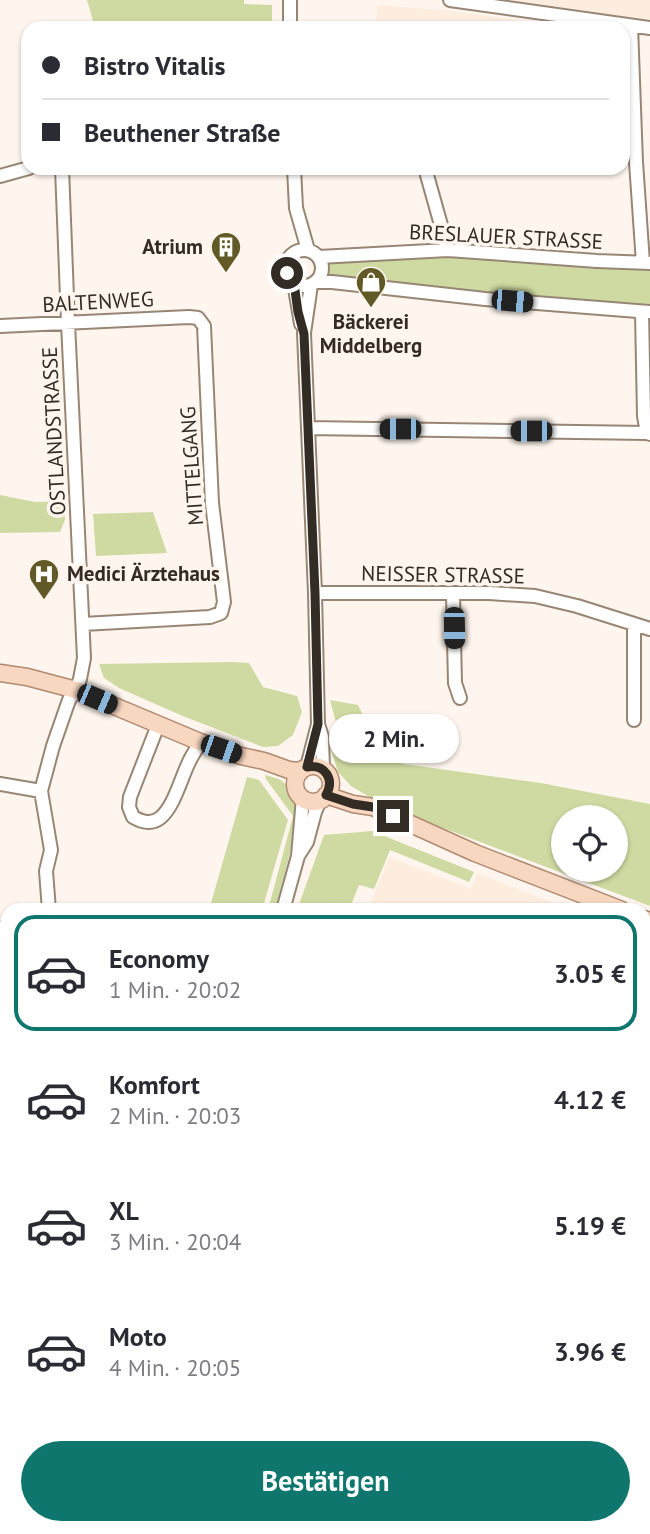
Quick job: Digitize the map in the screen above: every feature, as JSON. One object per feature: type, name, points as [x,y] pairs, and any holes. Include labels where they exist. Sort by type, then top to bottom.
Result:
[{"type":"main road","points":[[0,673],[76,690],[200,742],[241,756],[261,769],[287,777],[315,781],[353,804],[373,807],[475,853],[604,903]]},
{"type":"main road","points":[[303,798],[296,789],[315,781]]},
{"type":"street","points":[[290,0],[290,21]]},
{"type":"street","points":[[450,0],[596,21]]},
{"type":"street","points":[[646,263],[644,187],[630,161],[631,26],[650,28]]},
{"type":"street","points":[[0,176],[21,170]]},
{"type":"street","name":"OSTLANDSTRASSE","points":[[41,790],[61,721],[76,690],[85,658],[62,175]]},
{"type":"street","points":[[294,175],[296,208],[314,254],[322,263],[320,276],[314,283],[304,334]]},
{"type":"street","points":[[427,175],[448,250]]},
{"type":"street","name":"BRESLAUER STRASSE","points":[[314,254],[448,250],[646,263]]},
{"type":"street","points":[[298,856],[307,842],[315,812],[315,781],[322,737],[318,724],[304,334],[294,283],[287,273],[287,261],[296,252],[314,254]]},
{"type":"street","points":[[294,283],[299,285],[332,282],[485,299],[646,312],[644,416],[648,434],[308,428]]},
{"type":"street","name":"BALTENWEG","points":[[0,326],[198,318]]},
{"type":"street","name":"MITTELGANG","points":[[83,624],[210,617],[220,613],[224,602],[212,503],[204,326],[198,318]]},
{"type":"street","name":"NEISSER STRASSE","points":[[315,593],[489,593],[535,596],[650,629]]},
{"type":"street","points":[[453,594],[455,683],[460,698]]},
{"type":"street","points":[[634,624],[634,720]]},
{"type":"street","points":[[159,725],[130,797],[129,807],[134,817],[143,822],[153,822],[169,807],[200,742]]},
{"type":"street","points":[[0,783],[41,790],[51,850],[46,871],[48,903]]},
{"type":"street","points":[[285,903],[298,856],[303,798]]},
{"type":"shaded area","points":[[494,0],[650,0],[650,22],[642,21]]},
{"type":"shaded area","points":[[377,5],[454,11],[517,20],[517,21],[376,21]]},
{"type":"shaded area","points":[[389,857],[471,889],[477,873],[553,903],[371,903]]},
{"type":"green space","points":[[87,0],[244,0],[244,4],[272,5],[272,21],[93,21]]},
{"type":"green space","points":[[443,253],[650,267],[650,307],[607,306],[327,278],[327,259]]},
{"type":"green space","points":[[0,495],[35,502],[65,501],[65,520],[60,532],[0,533]]},
{"type":"green space","points":[[153,512],[167,553],[96,556],[93,514]]},
{"type":"green space","points":[[249,663],[263,687],[297,696],[302,712],[293,735],[278,746],[263,747],[119,688],[104,678],[99,664]]},
{"type":"green space","points":[[330,700],[358,705],[381,753],[404,764],[541,783],[650,804],[650,903],[642,903],[586,882],[628,882],[628,805],[551,805],[551,869],[385,806],[351,786],[338,772],[330,747],[339,734]]},
{"type":"green space","points":[[265,775],[279,779],[287,785],[295,802],[293,842],[277,903],[270,903],[293,816]]},
{"type":"green space","points":[[247,777],[259,780],[288,820],[264,903],[211,903]]},
{"type":"green space","points":[[372,831],[474,872],[469,882],[390,850],[374,889],[359,885],[352,903],[300,903],[324,835]]},
{"type":"place","name":"Atrium","points":[[226,274]]},
{"type":"place","name":"Bäckerei Middelberg","points":[[371,309]]},
{"type":"place","name":"Medici Ärztehaus","points":[[44,601]]},
{"type":"route","points":[[287,273],[294,283],[304,334],[309,439],[318,724],[307,767],[318,767],[327,774],[331,785],[326,795],[373,807],[393,816]]}]
